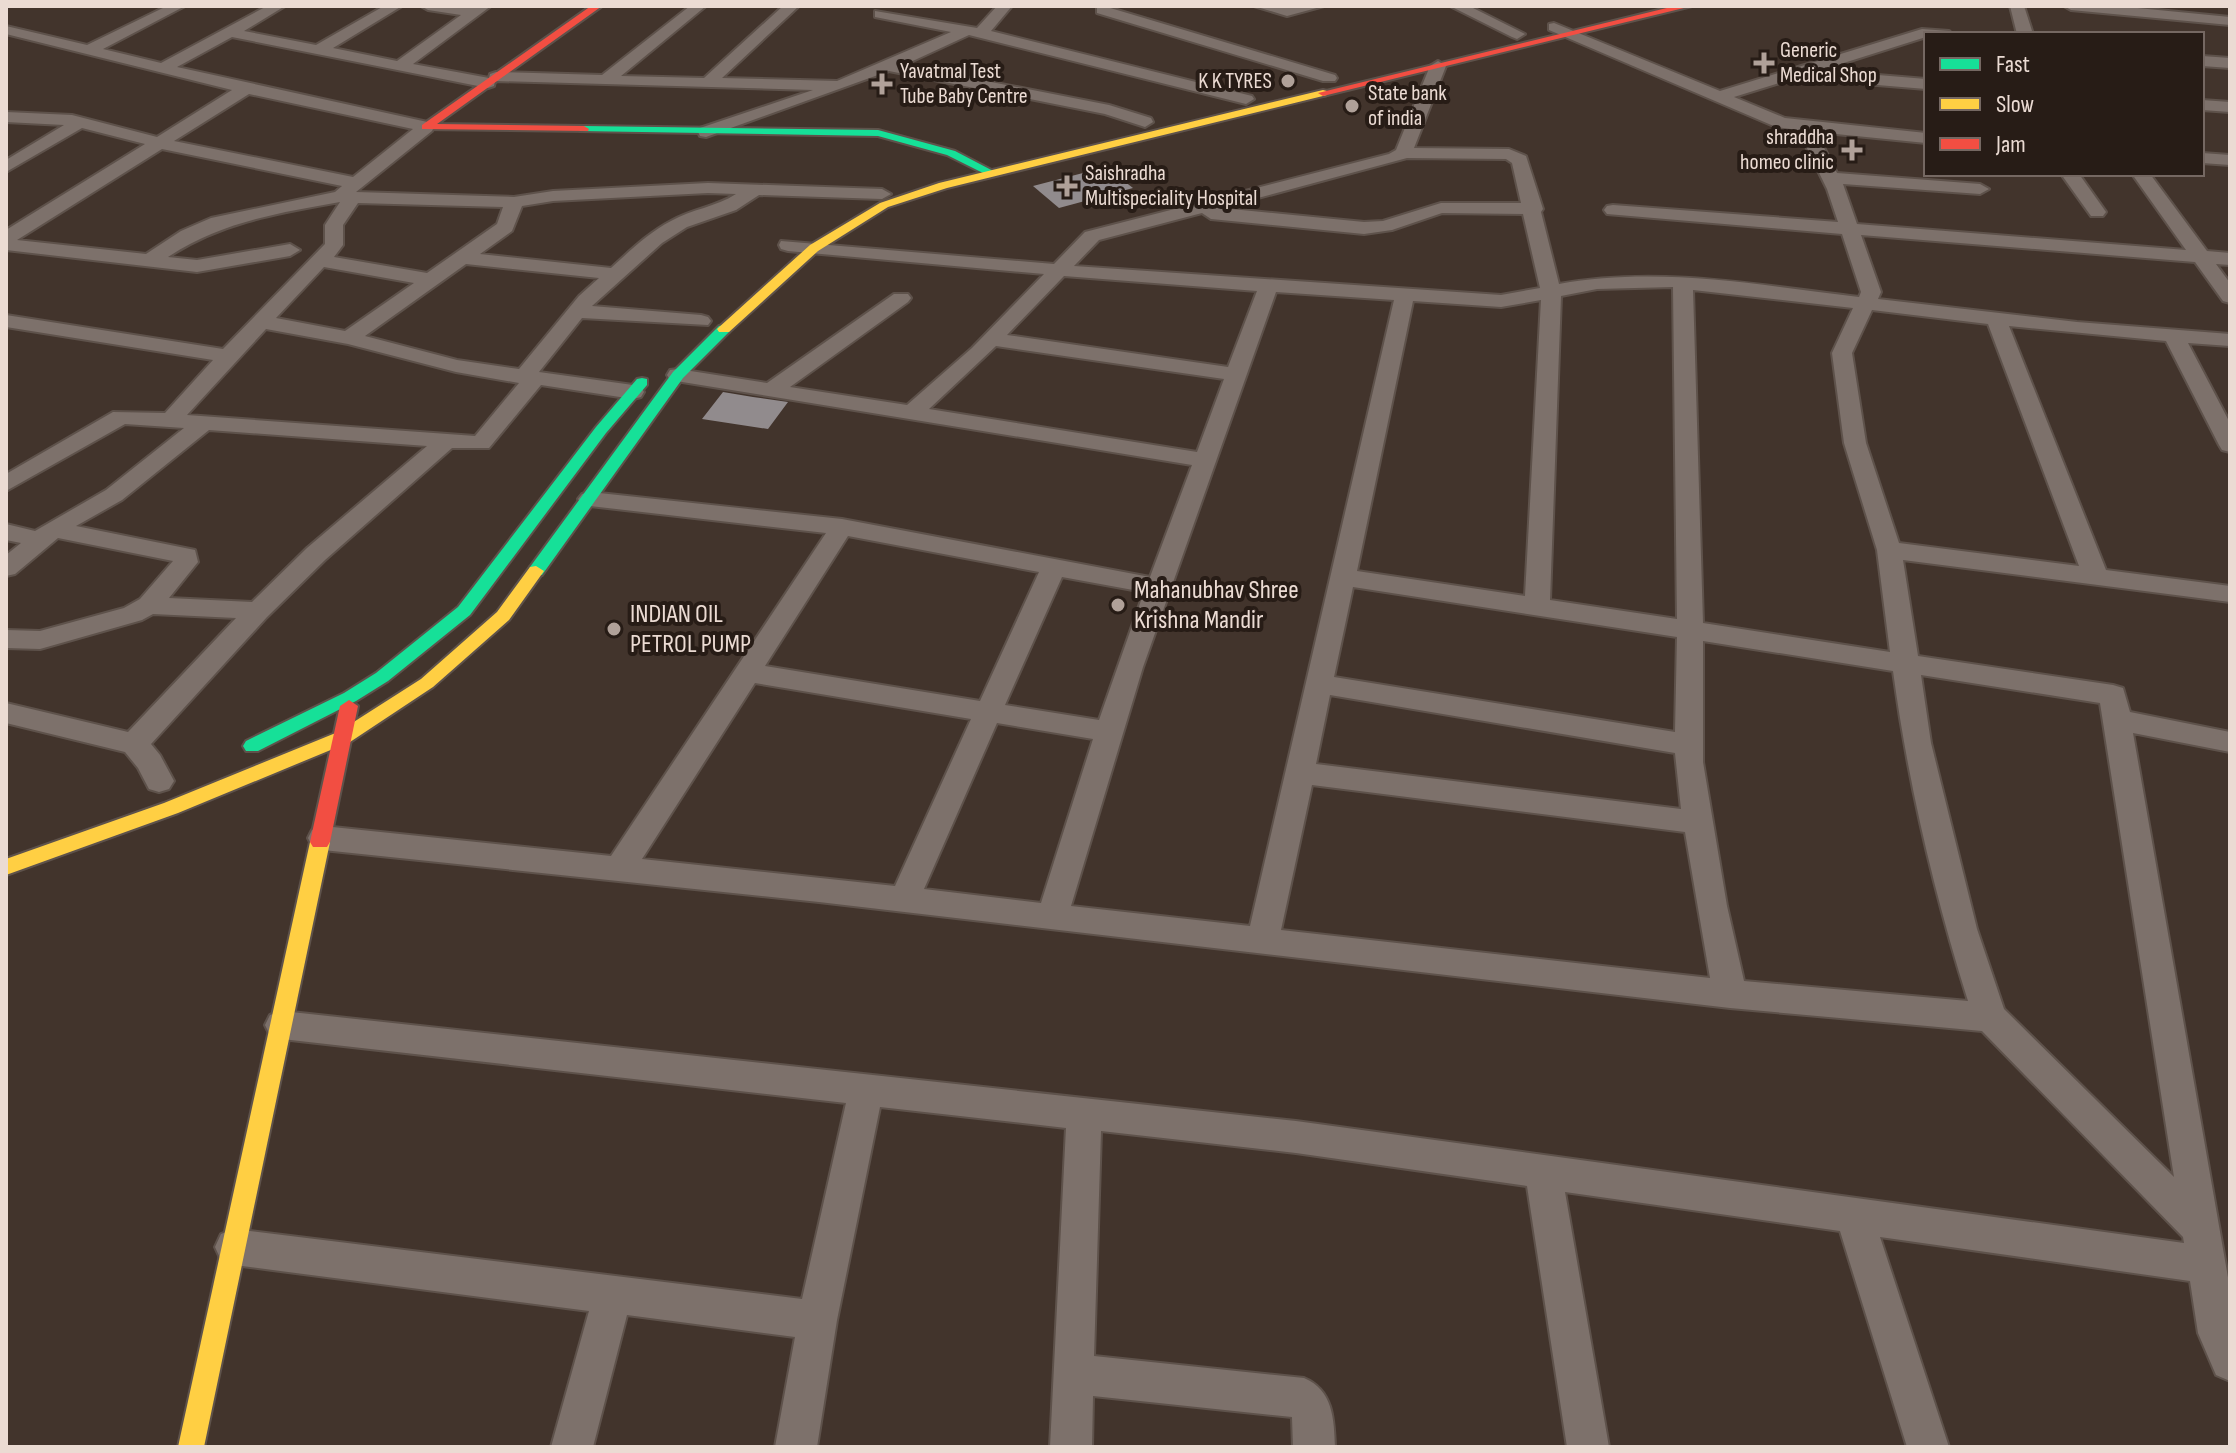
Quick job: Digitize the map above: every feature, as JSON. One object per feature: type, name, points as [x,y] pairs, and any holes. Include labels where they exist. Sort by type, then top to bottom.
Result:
[{"type":"main road","points":[[426,127],[597,6]]},
{"type":"main road","points":[[782,250],[829,217],[882,194],[975,161],[1246,99],[1293,94],[1329,78],[1638,6]]},
{"type":"main road","points":[[6,867],[171,808],[344,737],[427,683],[503,616],[678,375],[762,292],[814,248],[884,205],[943,185],[1293,94],[1438,66],[1687,6]]},
{"type":"main road","points":[[426,127],[878,133],[939,148],[975,161],[991,173]]},
{"type":"main road","points":[[681,341],[706,316]]},
{"type":"main road","points":[[232,754],[261,743],[350,697],[382,677],[464,611],[652,371]]},
{"type":"main road","points":[[191,1447],[323,838],[350,697]]},
{"type":"street","points":[[151,6],[175,8]]},
{"type":"street","points":[[162,69],[278,6]]},
{"type":"street","points":[[318,50],[395,6]]},
{"type":"street","points":[[428,6],[479,9]]},
{"type":"street","points":[[606,80],[699,6]]},
{"type":"street","points":[[709,82],[792,6]]},
{"type":"street","points":[[888,6],[880,14],[975,32],[1246,99]]},
{"type":"street","points":[[706,132],[839,86],[975,32],[1005,6]]},
{"type":"street","points":[[1261,6],[1287,12],[1317,6]]},
{"type":"street","points":[[1457,6],[1517,34]]},
{"type":"street","points":[[2017,6],[2024,32]]},
{"type":"street","points":[[2071,6],[2230,21]]},
{"type":"street","points":[[88,51],[175,8]]},
{"type":"street","points":[[400,66],[479,9]]},
{"type":"street","points":[[1102,10],[1329,78]]},
{"type":"street","points":[[1554,27],[1782,123],[1924,138]]},
{"type":"street","points":[[6,30],[246,89],[426,127]]},
{"type":"street","points":[[233,33],[400,66],[492,80],[839,86]]},
{"type":"street","points":[[1717,97],[1924,33]]},
{"type":"street","points":[[2204,61],[2230,63]]},
{"type":"street","points":[[888,66],[1109,110],[1145,122]]},
{"type":"street","points":[[1403,153],[1438,66]]},
{"type":"street","points":[[1816,67],[1853,78],[1924,84]]},
{"type":"street","points":[[6,241],[246,89]]},
{"type":"street","points":[[6,105],[54,120]]},
{"type":"street","points":[[2204,105],[2230,107]]},
{"type":"street","points":[[6,117],[80,122],[349,193],[514,202],[658,190],[882,194]]},
{"type":"street","points":[[6,167],[80,122]]},
{"type":"street","points":[[1805,126],[1830,178],[1871,292],[1842,353],[1855,443],[1889,550],[1917,743],[1957,913],[1990,1017],[2204,1247]]},
{"type":"street","points":[[170,421],[226,356],[263,322],[334,245],[334,225],[349,193],[426,127]]},
{"type":"street","points":[[911,413],[991,339],[1092,236],[1395,158],[1403,153],[1515,155],[1520,160],[1534,209],[1551,294],[1537,607]]},
{"type":"street","points":[[2204,158],[2230,160]]},
{"type":"street","points":[[2071,176],[2097,212]]},
{"type":"street","points":[[2142,176],[2230,297]]},
{"type":"street","points":[[1830,178],[1980,189]]},
{"type":"street","points":[[12,474],[121,417],[481,443],[577,311],[614,274],[655,239],[680,223],[730,206],[755,190]]},
{"type":"street","points":[[147,262],[188,235],[218,222],[349,193]]},
{"type":"street","points":[[349,338],[505,227],[514,202]]},
{"type":"street","points":[[1190,210],[1364,228],[1385,226],[1441,208],[1534,209]]},
{"type":"street","points":[[1613,210],[1848,226],[2230,259]]},
{"type":"street","points":[[6,241],[147,262],[216,265],[263,253],[290,250]]},
{"type":"street","points":[[782,250],[814,248],[1268,287],[1501,301],[1597,283],[1683,283],[1996,319],[2230,340]]},
{"type":"street","points":[[464,258],[614,274]]},
{"type":"street","points":[[320,260],[433,280]]},
{"type":"street","points":[[1683,283],[1690,631],[1689,745],[1711,906],[1730,994]]},
{"type":"street","points":[[1052,916],[1130,667],[1268,287]]},
{"type":"street","points":[[1263,940],[1405,294]]},
{"type":"street","points":[[770,391],[901,298]]},
{"type":"street","points":[[577,311],[706,316]]},
{"type":"street","points":[[1996,319],[2096,577]]},
{"type":"street","points":[[6,321],[226,356]]},
{"type":"street","points":[[263,322],[349,338],[456,366],[633,392]]},
{"type":"street","points":[[6,339],[32,325]]},
{"type":"street","points":[[2174,336],[2227,432]]},
{"type":"street","points":[[991,339],[1236,374]]},
{"type":"street","points":[[678,375],[1205,460]]},
{"type":"street","points":[[6,568],[46,534],[114,495],[203,424]]},
{"type":"street","points":[[134,744],[258,611],[316,554],[446,441]]},
{"type":"street","points":[[590,499],[842,527],[1160,587]]},
{"type":"street","points":[[619,869],[842,527]]},
{"type":"street","points":[[6,532],[46,534],[186,556],[186,562],[149,605],[133,614],[40,640],[6,639]]},
{"type":"street","points":[[1889,550],[2230,594]]},
{"type":"street","points":[[904,900],[1054,566]]},
{"type":"street","points":[[1343,577],[2113,695],[2218,1333],[2230,1361]]},
{"type":"street","points":[[149,605],[258,611]]},
{"type":"street","points":[[747,672],[1109,732]]},
{"type":"street","points":[[1319,684],[1689,745]]},
{"type":"street","points":[[6,713],[134,744],[150,762],[159,781]]},
{"type":"street","points":[[2117,720],[2230,742]]},
{"type":"street","points":[[1300,773],[1698,822]]},
{"type":"street","points":[[323,838],[1052,916],[1730,994],[1990,1017]]},
{"type":"street","points":[[282,1025],[1296,1137],[1854,1215],[2204,1247]]},
{"type":"street","points":[[796,1447],[817,1320],[866,1090]]},
{"type":"street","points":[[1071,1447],[1084,1114]]},
{"type":"street","points":[[1543,1172],[1588,1447]]},
{"type":"street","points":[[1854,1215],[1928,1447]]},
{"type":"street","points":[[234,1247],[817,1320]]},
{"type":"street","points":[[572,1447],[613,1295]]},
{"type":"street","points":[[1074,1374],[1304,1398],[1313,1414],[1314,1447]]},
{"type":"building","points":[[1106,167],[1133,188],[1059,208],[1033,186]]},
{"type":"building","points":[[723,392],[788,402],[768,429],[702,419]]},
{"type":"traffic: fast","points":[[584,129],[878,133],[951,153],[991,173]]},
{"type":"traffic: fast","points":[[536,571],[678,375],[724,329]]},
{"type":"traffic: fast","points":[[252,746],[350,697],[382,677],[464,611],[601,430],[642,382]]},
{"type":"traffic: slow","points":[[724,329],[814,248],[884,205],[943,185],[1323,93]]},
{"type":"traffic: slow","points":[[6,867],[171,808],[344,737],[427,683],[503,616],[536,571]]},
{"type":"traffic: slow","points":[[191,1447],[320,842]]},
{"type":"traffic: jam","points":[[584,129],[426,127],[597,6]]},
{"type":"traffic: jam","points":[[1323,93],[1687,6]]},
{"type":"traffic: jam","points":[[320,842],[349,706]]},
{"type":"place","name":"Generic Medical Shop","points":[[1764,63]]},
{"type":"place","name":"K K TYRES","points":[[1288,81]]},
{"type":"place","name":"Yavatmal Test Tube Baby Centre","points":[[882,84]]},
{"type":"place","name":"State bank of india","points":[[1352,106]]},
{"type":"place","name":"shraddha homeo clinic","points":[[1852,150]]},
{"type":"place","name":"Saishradha Multispeciality Hospital","points":[[1067,186]]},
{"type":"place","name":"Mahanubhav Shree Krishna Mandir","points":[[1118,605]]},
{"type":"place","name":"INDIAN OIL PETROL PUMP","points":[[614,629]]}]
